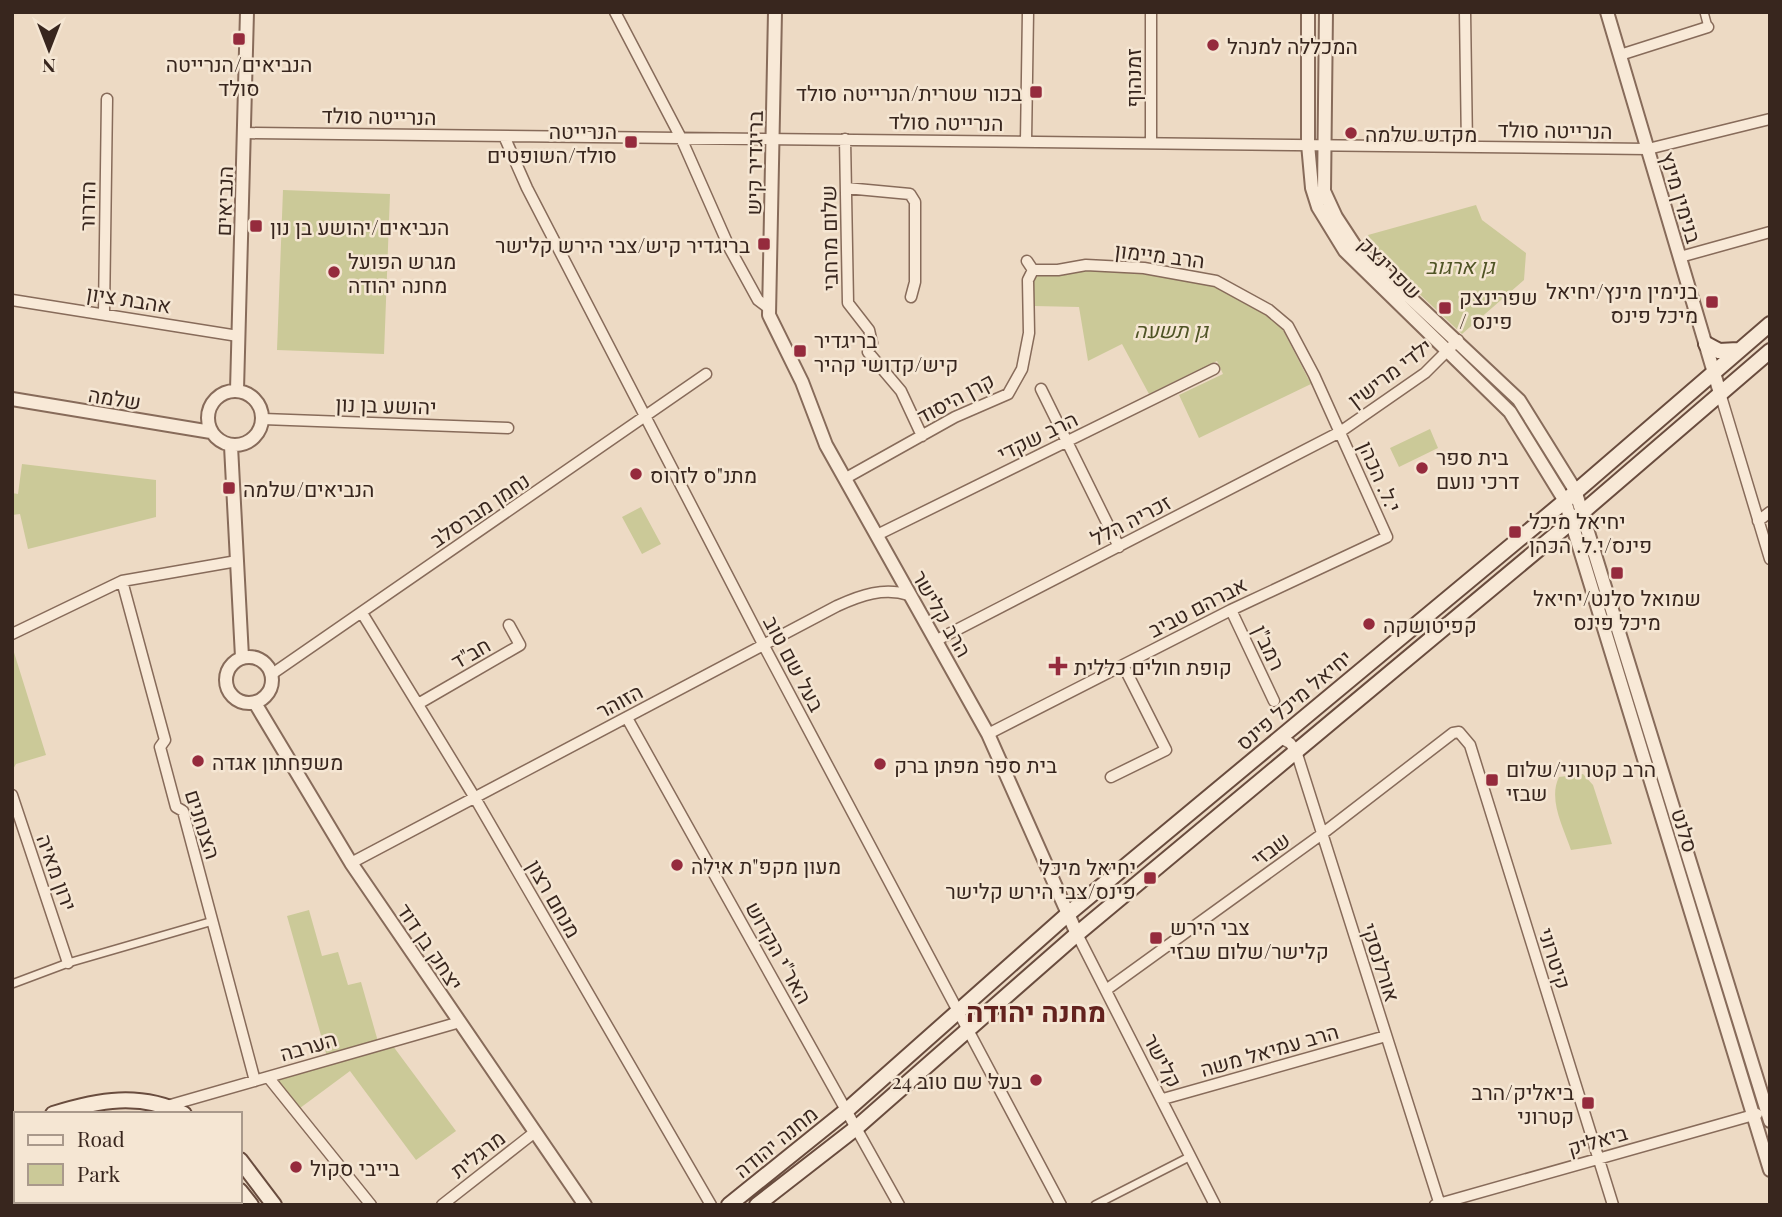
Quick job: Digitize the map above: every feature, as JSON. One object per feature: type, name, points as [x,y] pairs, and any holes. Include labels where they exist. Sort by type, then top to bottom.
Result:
[{"type":"main road","name":"יחיאל מיכל פינס","points":[[847,1110],[1068,914],[1570,496],[1713,370],[1770,324]]},
{"type":"main road","points":[[1706,344],[1719,351],[1738,350]]},
{"type":"main road","name":"יחיאל מיכל פינס","points":[[856,1128],[1077,934],[1576,517],[1770,351]]},
{"type":"main road","points":[[59,1112],[89,1102],[130,1098],[167,1106],[180,1112]]},
{"type":"main road","name":"מחנה יהודה","points":[[729,1205],[847,1110]]},
{"type":"main road","name":"מחנה יהודה","points":[[757,1205],[856,1128]]},
{"type":"main road","points":[[242,1163],[274,1205]]},
{"type":"street","name":"הנביאים","points":[[237,390],[247,12]]},
{"type":"street","points":[[615,12],[681,138],[730,249],[758,300],[769,312]]},
{"type":"street","name":"בריגדיר קיש","points":[[769,312],[775,12]]},
{"type":"street","points":[[1026,141],[1028,12]]},
{"type":"street","name":"זמנהוף","points":[[1151,12],[1151,143]]},
{"type":"street","name":"שפרינצק","points":[[1308,12],[1308,144],[1312,188],[1318,207],[1345,251],[1510,412],[1570,496]]},
{"type":"street","name":"שפרינצק","points":[[1326,12],[1324,191],[1355,246],[1519,400],[1562,470],[1570,496]]},
{"type":"street","points":[[1465,12],[1466,147]]},
{"type":"street","name":"בנימין מינץ","points":[[1607,12],[1720,393]]},
{"type":"street","points":[[1620,55],[1708,27],[1704,12]]},
{"type":"street","name":"הדרור","points":[[104,313],[107,99]]},
{"type":"street","name":"הנרייטה סולד","points":[[244,133],[1648,149],[1770,119]]},
{"type":"street","name":"בעל שם טוב","points":[[504,136],[527,188],[645,419],[1060,1205]]},
{"type":"street","name":"שלום מרחבי","points":[[845,139],[848,303],[869,330],[872,343],[868,352],[901,391],[922,436]]},
{"type":"street","points":[[846,188],[910,194],[915,202],[915,282],[911,297]]},
{"type":"street","points":[[1680,257],[1770,232]]},
{"type":"street","name":"קרן היסוד","points":[[845,478],[1008,394],[1022,369],[1029,333],[1030,265]]},
{"type":"street","name":"הרב מיימון","points":[[1030,265],[1058,270],[1086,265],[1144,268],[1216,281],[1269,310],[1288,326],[1340,432]]},
{"type":"street","name":"אהבת ציון","points":[[12,300],[238,336]]},
{"type":"street","name":"הרב קלישר","points":[[769,312],[802,382],[826,445],[988,734],[1077,934]]},
{"type":"street","name":"ילדי מרישין","points":[[1340,432],[1425,373],[1458,340]]},
{"type":"street","name":"הרב שקדי","points":[[877,535],[1214,369]]},
{"type":"street","name":"נחמן מברסלב","points":[[272,674],[645,419],[706,374]]},
{"type":"street","points":[[1041,389],[1119,547]]},
{"type":"street","points":[[237,390],[258,402],[263,419],[257,436],[241,445],[232,446],[223,443],[211,432],[208,416],[213,401],[226,392],[237,390]]},
{"type":"street","points":[[1720,393],[1770,559]]},
{"type":"street","name":"שלמה","points":[[12,399],[211,432]]},
{"type":"street","name":"יהושע בן נון","points":[[263,419],[508,428]]},
{"type":"street","name":"י.ל. הכהן","points":[[1340,432],[1387,537]]},
{"type":"street","name":"זכריה הלל","points":[[937,640],[1340,432]]},
{"type":"street","points":[[232,446],[242,657]]},
{"type":"street","points":[[1562,470],[1577,477],[1596,473]]},
{"type":"street","name":"סלנט","points":[[1570,496],[1770,1170]]},
{"type":"street","points":[[1758,521],[1770,512]]},
{"type":"street","name":"סלנט","points":[[1576,517],[1769,1114]]},
{"type":"street","name":"אברהם טביב","points":[[988,734],[1231,610],[1387,537]]},
{"type":"street","points":[[12,634],[122,581],[237,561]]},
{"type":"street","name":"הצנחנים","points":[[122,581],[164,740],[160,747],[176,807],[183,811],[255,1081]]},
{"type":"street","name":"הזוהר","points":[[351,863],[863,594],[898,591],[909,595]]},
{"type":"street","name":"רמב\"ן","points":[[1231,610],[1274,701]]},
{"type":"street","name":"מנחם רצון","points":[[362,613],[475,798],[711,1205]]},
{"type":"street","name":"חב\"ד","points":[[418,704],[520,645],[509,625]]},
{"type":"street","points":[[242,657],[256,657],[264,661],[272,674],[268,694],[255,703],[235,698],[226,685],[229,668],[242,657]]},
{"type":"street","points":[[1111,777],[1166,750],[1124,665]]},
{"type":"street","name":"יצחק בן דוד","points":[[255,703],[351,863],[585,1205]]},
{"type":"street","name":"האר\"י הקדוש","points":[[627,718],[899,1205]]},
{"type":"street","name":"שבזי","points":[[1105,989],[1322,834],[1453,733]]},
{"type":"street","name":"קיטרוני","points":[[1453,733],[1466,737],[1470,745],[1613,1205]]},
{"type":"street","points":[[1280,738],[1290,743],[1296,751]]},
{"type":"street","name":"אורלנסקי","points":[[1296,751],[1438,1204]]},
{"type":"street","name":"ירון מאיה","points":[[12,795],[68,963]]},
{"type":"street","points":[[12,984],[68,963],[213,921]]},
{"type":"street","name":"קלישר","points":[[1077,934],[1215,1205]]},
{"type":"street","name":"הערבה","points":[[167,1106],[460,1022]]},
{"type":"street","name":"הרב עמיאל משה","points":[[1163,1099],[1386,1035]]},
{"type":"street","points":[[268,1077],[371,1205]]},
{"type":"street","name":"ביאליק","points":[[1438,1204],[1753,1115],[1769,1114]]},
{"type":"street","name":"מרגלית","points":[[442,1205],[535,1132]]},
{"type":"street","points":[[1094,1205],[1191,1156]]},
{"type":"green space","name":"מגרש הפועל מחנה יהודה","points":[[283,190],[390,194],[384,354],[277,350]]},
{"type":"green space","name":"גן ארגוב","points":[[1476,205],[1482,220],[1526,253],[1524,280],[1462,334],[1379,256],[1368,235]]},
{"type":"green space","name":"גן תשעה","points":[[1085,270],[1142,272],[1215,285],[1267,314],[1282,328],[1311,384],[1199,438],[1179,395],[1223,374],[1217,361],[1149,394],[1122,344],[1088,361],[1079,307],[1034,306],[1034,274],[1059,276]]},
{"type":"green space","points":[[1430,429],[1438,448],[1399,467],[1390,448]]},
{"type":"green space","points":[[22,464],[156,480],[156,517],[28,549],[20,514],[12,515],[12,493],[18,494]]},
{"type":"green space","points":[[641,507],[661,544],[642,554],[622,517]]},
{"type":"green space","points":[[12,646],[46,755],[16,764],[12,771]]},
{"type":"green space","points":[[1583,774],[1593,785],[1612,844],[1571,850],[1558,813],[1556,786],[1559,777]]},
{"type":"green space","points":[[309,910],[322,956],[338,952],[348,985],[361,982],[379,1045],[390,1042],[456,1131],[416,1160],[350,1071],[296,1111],[268,1077],[328,1060],[287,916]]},
{"type":"place","name":"הנביאים/הנרייטה סולד","points":[[239,39]]},
{"type":"place","name":"המכללה למנהל","points":[[1213,45]]},
{"type":"place","name":"בכור שטרית/הנרייטה סולד","points":[[1036,92]]},
{"type":"place","name":"מקדש שלמה","points":[[1351,133]]},
{"type":"place","name":"הנרייטה סולד/השופטים","points":[[631,142]]},
{"type":"place","name":"הנביאים/יהושע בן נון","points":[[256,226]]},
{"type":"place","name":"בריגדיר קיש/צבי הירש קלישר","points":[[764,244]]},
{"type":"place","name":"מגרש הפועל מחנה יהודה","points":[[334,272]]},
{"type":"place","name":"בנימין מינץ/יחיאל מיכל פינס","points":[[1712,302]]},
{"type":"place","name":"שפרינצק / פינס","points":[[1445,308]]},
{"type":"place","name":"בריגדיר קיש/קדושי קהיר","points":[[800,351]]},
{"type":"place","name":"בית ספר דרכי נועם","points":[[1422,468]]},
{"type":"place","name":"מתנ\"ס לזרוס","points":[[636,474]]},
{"type":"place","name":"הנביאים/שלמה","points":[[229,488]]},
{"type":"place","name":"יחיאל מיכל פינס/י.ל. הכהן","points":[[1515,532]]},
{"type":"place","name":"שמואל סלנט/יחיאל מיכל פינס","points":[[1617,573]]},
{"type":"place","name":"קפיטושקה","points":[[1369,624]]},
{"type":"place","name":"קופת חולים כללית","points":[[1058,666]]},
{"type":"place","name":"משפחתון אגדה","points":[[198,761]]},
{"type":"place","name":"בית ספר מפתן ברק","points":[[880,764]]},
{"type":"place","name":"הרב קטרוני/שלום שבזי","points":[[1492,780]]},
{"type":"place","name":"מעון מקפ\"ת אילה","points":[[677,865]]},
{"type":"place","name":"יחיאל מיכל פינס/צבי הירש קלישר","points":[[1150,878]]},
{"type":"place","name":"צבי הירש קלישר/שלום שבזי","points":[[1156,938]]},
{"type":"place","name":"בעל שם טוב 24","points":[[1036,1080]]},
{"type":"place","name":"ביאליק/הרב קטרוני","points":[[1588,1103]]},
{"type":"place","name":"בייבי סקול","points":[[296,1167]]},
{"type":"district","name":"מחנה יהודה","points":[[1036,1010]]}]
